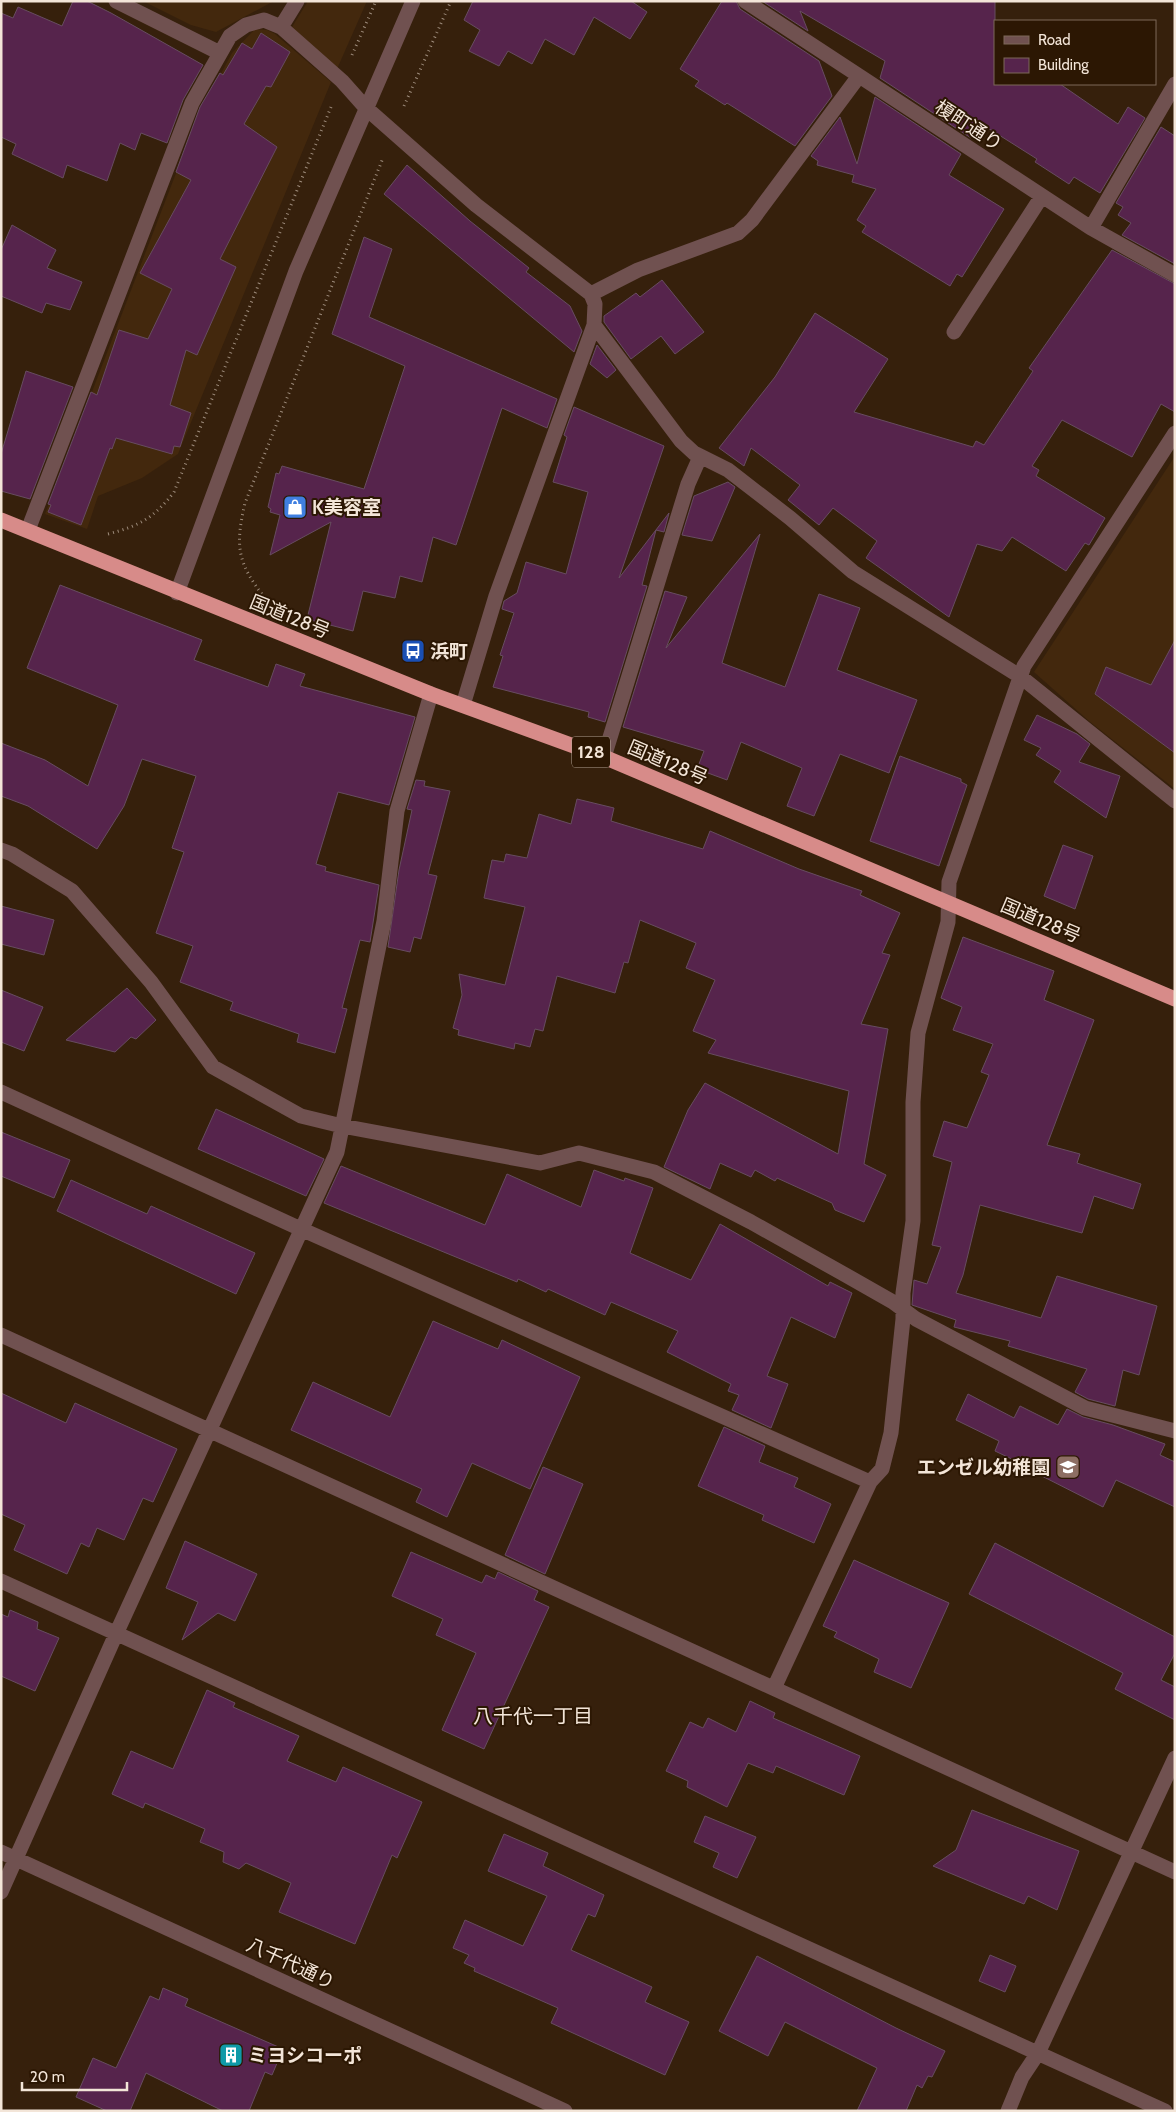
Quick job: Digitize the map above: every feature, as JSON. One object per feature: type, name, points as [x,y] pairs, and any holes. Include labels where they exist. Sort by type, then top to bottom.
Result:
[{"type":"highway","name":"国道128号","points":[[1,520],[177,593],[431,694],[604,758],[948,902],[1175,1000]]},
{"type":"street","points":[[116,1],[220,53]]},
{"type":"street","points":[[281,27],[297,1]]},
{"type":"street","points":[[177,593],[296,271],[413,1]]},
{"type":"street","name":"榎町通り","points":[[745,1],[1092,228],[1175,275]]},
{"type":"street","points":[[28,530],[192,103],[230,36],[246,25],[264,20],[281,27],[342,80],[366,108],[476,204],[591,294],[595,304],[594,325],[496,596],[463,705]]},
{"type":"street","points":[[591,294],[638,270],[738,233],[752,220],[859,76]]},
{"type":"street","points":[[1092,228],[1175,84]]},
{"type":"street","points":[[954,332],[1042,196]]},
{"type":"street","points":[[594,325],[681,440],[700,457],[728,470],[790,518],[853,572],[1021,677],[1175,801]]},
{"type":"street","points":[[774,1688],[870,1482],[882,1469],[891,1433],[913,1221],[913,1102],[918,1033],[948,922],[949,882],[1024,666],[1175,433]]},
{"type":"street","points":[[604,758],[688,484],[700,457]]},
{"type":"street","points":[[1,1892],[116,1634],[303,1230],[337,1152],[384,921],[397,811],[431,694]]},
{"type":"street","points":[[1,850],[12,854],[72,891],[151,982],[213,1067],[301,1116],[342,1126],[540,1163],[579,1152],[654,1172],[760,1226],[893,1302],[916,1319],[1085,1408],[1175,1431]]},
{"type":"street","points":[[1,1092],[303,1230],[870,1482]]},
{"type":"street","points":[[1,1335],[1175,1872]]},
{"type":"street","points":[[1,1581],[1165,2111]]},
{"type":"street","points":[[1008,2111],[1022,2077],[1038,2053],[1175,1758]]},
{"type":"street","name":"八千代通り","points":[[1,1852],[565,2111]]},
{"type":"path","points":[[98,534],[108,534],[139,525],[164,504],[174,492],[376,1]]},
{"type":"path","points":[[270,602],[250,578],[242,559],[238,541],[245,503],[393,132],[451,1]]},
{"type":"shaded area","points":[[143,1],[274,1],[216,32],[191,25]]},
{"type":"shaded area","points":[[308,1],[367,1],[337,69],[292,27]]},
{"type":"shaded area","points":[[255,29],[267,30],[275,34],[331,82],[178,454],[142,478],[98,496],[87,529],[45,514],[198,116],[232,53]]},
{"type":"shaded area","points":[[1175,456],[1175,789],[1089,721],[1034,672]]},
{"type":"building","points":[[73,1],[87,1],[203,65],[183,100],[167,143],[141,133],[135,150],[120,143],[107,181],[67,165],[63,178],[12,154],[16,144],[1,137],[1,13],[13,18],[18,7],[62,26]]},
{"type":"building","points":[[473,1],[631,1],[647,12],[630,39],[594,17],[574,55],[545,39],[532,64],[508,51],[499,66],[469,51],[480,30],[464,20]]},
{"type":"building","points":[[722,1],[736,1],[740,9],[819,61],[832,96],[795,146],[727,103],[725,105],[695,86],[699,81],[680,69]]},
{"type":"building","points":[[762,1],[995,1],[994,85],[1061,85],[1118,124],[1128,107],[1145,118],[1100,193],[1074,177],[1069,184],[1035,162],[1037,159],[980,123],[971,138],[880,78],[885,61],[800,11],[808,31]]},
{"type":"building","points":[[261,33],[290,52],[271,87],[266,86],[244,124],[277,147],[220,259],[236,267],[197,355],[186,350],[170,405],[191,413],[180,447],[174,446],[172,454],[116,438],[112,449],[110,448],[81,525],[48,512],[51,505],[48,504],[91,392],[97,395],[119,330],[148,339],[172,289],[140,273],[191,180],[176,172],[200,107],[220,73],[223,75],[242,43],[252,49]]},
{"type":"building","points":[[875,97],[961,154],[949,175],[1004,209],[962,277],[957,274],[950,286],[862,232],[866,226],[857,220],[876,189],[852,182],[854,175],[817,165],[818,161],[811,156],[840,117],[857,164]]},
{"type":"building","points":[[1161,127],[1175,136],[1175,264],[1122,235],[1131,223],[1118,215],[1123,207],[1116,203]]},
{"type":"building","points":[[407,165],[470,221],[529,268],[526,272],[570,306],[582,331],[574,352],[384,194]]},
{"type":"building","points":[[12,225],[56,250],[47,268],[82,282],[70,310],[46,303],[42,313],[1,296],[1,250]]},
{"type":"building","points":[[364,237],[392,249],[369,317],[557,399],[547,428],[502,408],[456,545],[433,537],[422,582],[400,576],[395,598],[363,591],[353,631],[307,619],[331,522],[270,555],[280,515],[270,512],[271,509],[268,507],[276,473],[279,474],[282,466],[364,489],[405,366],[332,334]]},
{"type":"building","points":[[1112,250],[1175,284],[1175,412],[1161,404],[1132,457],[1062,420],[1032,466],[1039,470],[1036,476],[1105,518],[1089,545],[1085,543],[1066,571],[1012,537],[1002,551],[977,544],[949,617],[866,558],[877,541],[833,508],[819,525],[788,500],[800,485],[751,448],[744,466],[719,448],[775,377],[815,313],[888,359],[854,412],[973,447],[976,441],[984,445],[1033,371],[1029,368]]},
{"type":"building","points":[[662,280],[704,332],[675,354],[661,336],[631,359],[604,322],[604,316],[636,293],[640,297]]},
{"type":"building","points":[[597,345],[616,370],[607,378],[590,364]]},
{"type":"building","points":[[26,371],[73,387],[30,499],[1,491],[1,454]]},
{"type":"building","points":[[574,407],[664,446],[619,578],[669,513],[664,532],[656,530],[642,585],[647,586],[605,722],[588,717],[589,712],[493,687],[503,656],[500,655],[514,613],[502,609],[504,601],[517,593],[526,562],[566,574],[588,492],[553,482],[567,437],[564,435]]},
{"type":"building","points":[[728,482],[735,487],[712,541],[682,535],[694,496]]},
{"type":"building","points":[[760,534],[722,663],[785,687],[819,594],[860,608],[837,670],[917,700],[889,773],[840,754],[814,816],[787,806],[802,768],[741,742],[727,780],[697,769],[704,751],[623,727],[665,591],[687,597],[666,648]]},
{"type":"building","points":[[60,585],[202,640],[194,660],[268,687],[276,664],[305,674],[300,686],[415,717],[389,805],[338,792],[316,864],[326,867],[325,871],[379,885],[370,942],[360,940],[342,1008],[347,1009],[335,1053],[297,1042],[299,1034],[230,1010],[233,1002],[180,982],[193,946],[156,933],[184,852],[172,848],[196,776],[142,759],[124,806],[97,849],[28,806],[1,796],[1,743],[45,760],[88,786],[118,705],[27,668]]},
{"type":"building","points":[[1175,640],[1175,753],[1095,694],[1106,667],[1151,685]]},
{"type":"building","points":[[1037,715],[1077,734],[1090,744],[1079,762],[1120,776],[1106,818],[1054,782],[1061,771],[1036,755],[1041,748],[1024,740]]},
{"type":"building","points":[[900,756],[961,779],[961,782],[967,785],[939,866],[870,841]]},
{"type":"building","points":[[416,780],[425,781],[424,786],[450,791],[428,874],[437,876],[421,939],[414,937],[410,952],[388,947],[399,870],[412,810],[407,809]]},
{"type":"building","points":[[577,799],[614,808],[611,821],[703,849],[710,831],[799,869],[862,891],[860,895],[900,913],[882,953],[890,955],[861,1024],[888,1029],[864,1164],[886,1175],[864,1222],[835,1210],[832,1203],[777,1178],[775,1181],[755,1170],[751,1177],[720,1163],[710,1189],[664,1167],[688,1110],[705,1083],[838,1154],[849,1091],[708,1053],[716,1040],[693,1031],[715,980],[686,968],[696,943],[640,920],[628,963],[624,962],[615,993],[557,976],[543,1031],[535,1029],[530,1047],[515,1043],[514,1049],[458,1035],[459,1030],[453,1028],[462,995],[459,974],[505,985],[525,907],[484,898],[492,860],[504,862],[506,854],[527,858],[539,814],[571,824]]},
{"type":"building","points":[[1063,845],[1093,856],[1075,909],[1044,896]]},
{"type":"building","points":[[1,906],[54,920],[44,955],[1,944]]},
{"type":"building","points":[[963,937],[1054,971],[1044,1000],[1094,1020],[1047,1145],[1080,1154],[1077,1163],[1141,1184],[1133,1209],[1094,1196],[1082,1233],[980,1205],[963,1275],[956,1293],[1041,1318],[1057,1276],[1157,1306],[1139,1375],[1123,1370],[1115,1406],[1088,1399],[1075,1392],[1087,1369],[1008,1346],[1010,1341],[954,1327],[956,1320],[912,1305],[914,1280],[927,1284],[941,1247],[932,1245],[952,1162],[933,1156],[944,1121],[967,1128],[989,1075],[981,1072],[993,1044],[953,1030],[962,1007],[941,998]]},
{"type":"building","points":[[127,988],[156,1020],[136,1039],[131,1037],[115,1052],[66,1040]]},
{"type":"building","points":[[1,990],[43,1007],[24,1051],[1,1042]]},
{"type":"building","points":[[216,1109],[324,1159],[306,1196],[198,1149]]},
{"type":"building","points":[[1,1132],[70,1160],[54,1198],[1,1176]]},
{"type":"building","points":[[341,1166],[485,1225],[507,1174],[581,1207],[594,1170],[624,1181],[625,1178],[653,1188],[630,1253],[691,1280],[720,1224],[828,1286],[830,1282],[852,1293],[835,1338],[791,1317],[767,1376],[788,1384],[771,1428],[732,1410],[739,1395],[728,1391],[731,1384],[667,1352],[678,1331],[611,1302],[605,1315],[548,1289],[546,1292],[518,1279],[517,1282],[324,1203]]},
{"type":"building","points":[[71,1180],[147,1214],[151,1206],[255,1253],[236,1294],[57,1211]]},
{"type":"building","points":[[433,1321],[498,1349],[502,1340],[580,1377],[530,1489],[472,1463],[447,1517],[416,1502],[422,1489],[291,1430],[313,1382],[390,1417]]},
{"type":"building","points":[[1,1393],[66,1423],[75,1403],[177,1449],[153,1502],[143,1498],[124,1540],[97,1528],[89,1547],[81,1543],[67,1574],[14,1550],[25,1525],[1,1514]]},
{"type":"building","points":[[968,1394],[1014,1418],[1020,1406],[1058,1425],[1067,1409],[1083,1417],[1113,1425],[1165,1444],[1160,1455],[1175,1462],[1175,1507],[1116,1480],[1103,1507],[1034,1472],[1035,1470],[995,1451],[999,1441],[956,1420]]},
{"type":"building","points":[[724,1427],[765,1446],[759,1462],[798,1478],[794,1487],[831,1504],[814,1543],[762,1520],[764,1515],[698,1486]]},
{"type":"building","points":[[543,1467],[583,1484],[545,1574],[505,1555]]},
{"type":"building","points":[[185,1541],[257,1574],[235,1621],[218,1613],[182,1640],[198,1602],[166,1588]]},
{"type":"building","points":[[995,1543],[1175,1637],[1175,1653],[1161,1680],[1175,1687],[1175,1720],[1115,1689],[1123,1673],[969,1594]]},
{"type":"building","points":[[411,1552],[482,1583],[486,1575],[495,1579],[498,1572],[538,1591],[534,1600],[549,1607],[484,1749],[442,1730],[476,1653],[436,1635],[443,1619],[392,1596]]},
{"type":"building","points":[[854,1560],[949,1603],[911,1688],[874,1672],[879,1659],[834,1637],[837,1632],[823,1626]]},
{"type":"building","points":[[10,1610],[38,1622],[37,1629],[59,1638],[35,1691],[1,1676],[1,1614],[8,1617]]},
{"type":"building","points":[[207,1690],[235,1703],[233,1707],[299,1736],[287,1761],[336,1782],[343,1767],[422,1802],[397,1858],[392,1855],[355,1944],[279,1912],[291,1883],[246,1863],[239,1869],[223,1862],[224,1852],[200,1842],[205,1829],[145,1803],[143,1808],[112,1794],[131,1751],[173,1769]]},
{"type":"building","points":[[750,1701],[775,1713],[773,1718],[860,1756],[844,1795],[776,1766],[773,1773],[748,1763],[727,1807],[687,1787],[688,1781],[666,1771],[690,1722],[703,1728],[708,1718],[736,1732]]},
{"type":"building","points":[[972,1810],[1079,1851],[1057,1910],[1028,1896],[1024,1904],[933,1866],[956,1850]]},
{"type":"building","points":[[705,1816],[756,1837],[737,1878],[713,1867],[719,1853],[694,1842]]},
{"type":"building","points":[[504,1834],[548,1853],[543,1866],[604,1895],[595,1917],[588,1914],[571,1950],[652,1987],[645,2002],[689,2022],[665,2075],[551,2023],[558,2008],[474,1971],[475,1968],[464,1963],[469,1955],[453,1948],[465,1920],[523,1946],[547,1896],[488,1871]]},
{"type":"building","points":[[990,1955],[1016,1966],[1005,1992],[979,1981]]},
{"type":"building","points":[[757,1956],[896,2028],[945,2051],[932,2077],[928,2076],[922,2088],[917,2085],[906,2111],[857,2111],[877,2068],[785,2022],[768,2056],[719,2031]]},
{"type":"building","points":[[163,1988],[188,1999],[185,2006],[283,2049],[272,2075],[265,2072],[249,2111],[223,2111],[146,2073],[130,2111],[107,2111],[76,2097],[93,2058],[116,2068],[150,1996],[159,2000]]},
{"type":"place","name":"K美容室","points":[[295,507]]},
{"type":"place","name":"浜町","points":[[413,651]]},
{"type":"place","name":"エンゼル幼稚園","points":[[1068,1467]]},
{"type":"place","name":"ミヨシコーポ","points":[[231,2055]]},
{"type":"district","name":"八千代一丁目","points":[[533,1716]]}]
